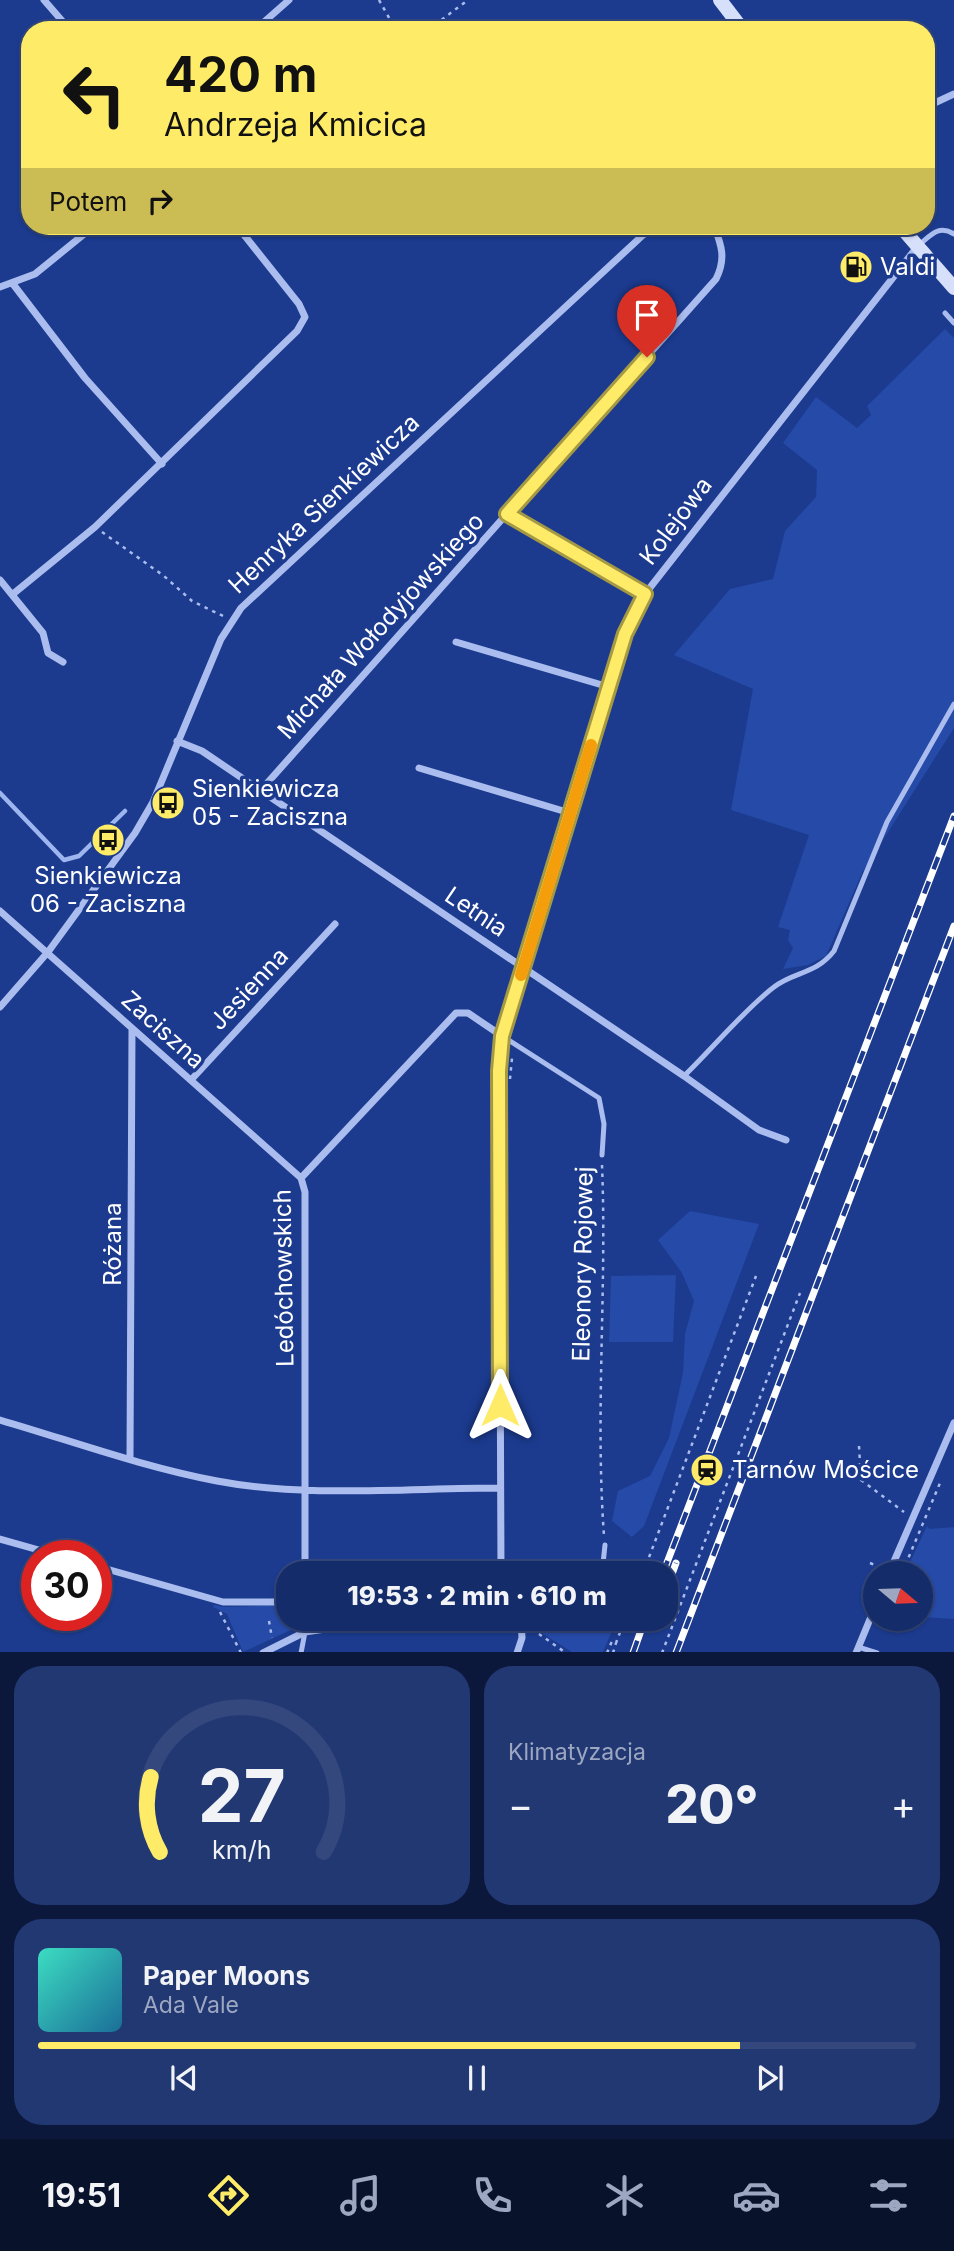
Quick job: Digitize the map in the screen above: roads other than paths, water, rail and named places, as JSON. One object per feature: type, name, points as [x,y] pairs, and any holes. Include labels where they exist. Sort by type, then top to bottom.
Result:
[{"type":"street","points":[[44,0],[62,21]]},
{"type":"street","points":[[265,21],[289,0]]},
{"type":"street","points":[[720,0],[736,21]]},
{"type":"street","points":[[935,103],[954,94]]},
{"type":"street","points":[[0,287],[35,274],[83,235]]},
{"type":"street","points":[[13,594],[96,527],[297,331],[305,317],[299,304],[244,235]]},
{"type":"street","name":"Henryka Sienkiewicza","points":[[0,1007],[48,952],[135,833],[153,802],[177,741],[232,621],[281,567],[646,235]]},
{"type":"street","name":"Michała Wołodyjowskiego","points":[[261,790],[716,279],[723,265],[717,235]]},
{"type":"street","points":[[908,235],[954,288]]},
{"type":"street","name":"Kolejowa","points":[[501,1561],[499,1071],[502,1036],[625,634],[645,594],[918,247]]},
{"type":"street","points":[[13,284],[85,378],[162,464]]},
{"type":"street","points":[[507,514],[645,594]]},
{"type":"street","points":[[0,580],[43,633],[48,653],[63,662]]},
{"type":"street","points":[[456,642],[609,687]]},
{"type":"street","name":"Letnia","points":[[177,741],[202,751],[261,790],[684,1076],[759,1130],[786,1140]]},
{"type":"street","points":[[419,768],[570,813]]},
{"type":"street","name":"Zaciszna","points":[[0,911],[301,1178]]},
{"type":"street","name":"Jesienna","points":[[191,1080],[335,924]]},
{"type":"street","name":"Ledóchowskich","points":[[305,1561],[305,1192],[301,1178],[456,1013],[468,1013],[502,1036]]},
{"type":"street","name":"Różana","points":[[130,1458],[132,1029]]},
{"type":"street","points":[[0,1420],[217,1481],[305,1488],[500,1488]]},
{"type":"street","points":[[894,1561],[954,1423]]},
{"type":"street","points":[[0,1539],[21,1545]]},
{"type":"street","points":[[112,1571],[223,1602],[276,1602]]},
{"type":"street","points":[[266,1652],[312,1631]]},
{"type":"street","points":[[517,1652],[522,1631]]},
{"type":"street","points":[[857,1650],[865,1631]]},
{"type":"lane","points":[[935,231],[946,230],[954,234]]},
{"type":"lane","points":[[918,247],[931,235]]},
{"type":"lane","points":[[946,313],[954,323]]},
{"type":"lane","points":[[684,1076],[775,986],[809,972],[824,963],[834,951],[887,822],[954,704]]},
{"type":"lane","name":"Eleonory Rojowej","points":[[502,1036],[599,1098],[604,1124],[601,1155]]},
{"type":"lane","points":[[603,1561],[605,1545]]},
{"type":"lane","points":[[301,1652],[305,1632]]},
{"type":"waterway","points":[[0,793],[64,860],[79,856],[125,811]]},
{"type":"railway","points":[[668,1561],[954,816]]},
{"type":"railway","points":[[676,1652],[954,926]]},
{"type":"railway","points":[[633,1652],[641,1631]]},
{"type":"place","name":"Valdi","points":[[856,267]]},
{"type":"place","name":"Sienkiewicza 05 - Zaciszna","points":[[168,803]]},
{"type":"place","name":"Sienkiewicza 06 - Zaciszna","points":[[108,840]]},
{"type":"place","name":"Tarnów Mościce","points":[[707,1470]]}]
